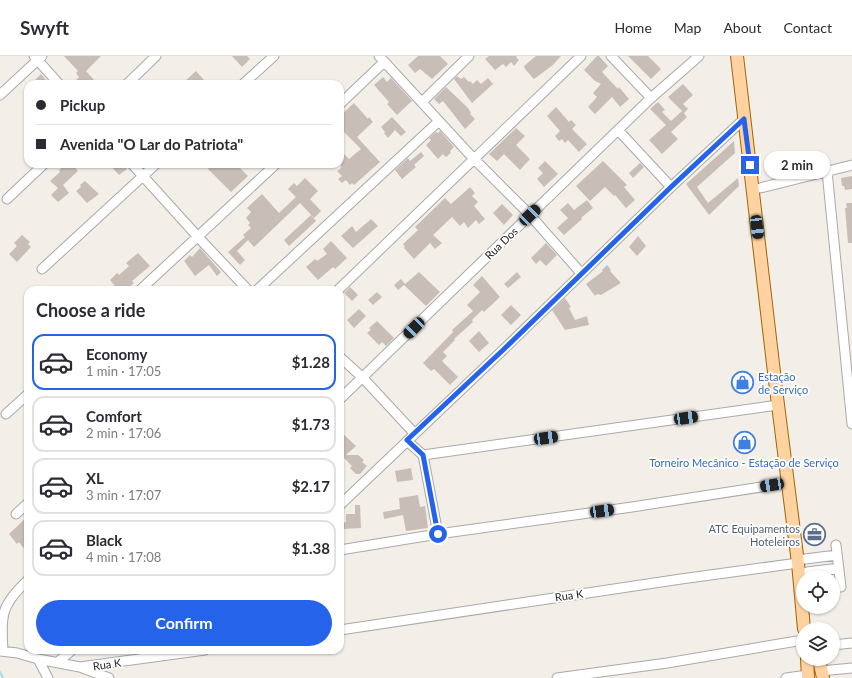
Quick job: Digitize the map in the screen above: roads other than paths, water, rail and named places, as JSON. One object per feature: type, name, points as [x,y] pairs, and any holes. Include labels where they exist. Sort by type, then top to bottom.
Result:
[{"type":"main road","points":[[737,56],[787,483],[802,561],[805,570]]},
{"type":"main road","points":[[744,56],[802,561],[804,622]]},
{"type":"main road","points":[[807,666],[808,677]]},
{"type":"street","points":[[131,80],[156,56]]},
{"type":"street","points":[[247,80],[274,56]]},
{"type":"street","points":[[422,102],[469,56]]},
{"type":"street","points":[[342,286],[581,56]]},
{"type":"street","points":[[611,56],[651,98]]},
{"type":"street","name":"Rua Dos","points":[[344,395],[651,98],[699,56]]},
{"type":"street","points":[[0,95],[38,57],[56,80]]},
{"type":"street","points":[[344,100],[382,59],[474,159],[530,215],[581,272]]},
{"type":"street","points":[[344,500],[503,350],[581,272],[744,119]]},
{"type":"street","points":[[261,286],[439,121]]},
{"type":"street","points":[[618,130],[671,187]]},
{"type":"street","points":[[760,188],[852,165]]},
{"type":"street","points":[[7,199],[40,168]]},
{"type":"street","points":[[136,168],[244,286]]},
{"type":"street","points":[[42,269],[152,168]]},
{"type":"street","points":[[144,286],[272,168]]},
{"type":"street","points":[[827,172],[847,326],[852,424]]},
{"type":"street","points":[[344,361],[363,378],[414,433]]},
{"type":"street","points":[[6,414],[24,398]]},
{"type":"street","points":[[423,455],[778,405]]},
{"type":"street","points":[[407,440],[423,455],[438,534]]},
{"type":"street","points":[[344,549],[438,534],[632,507],[787,483]]},
{"type":"street","points":[[16,514],[24,507]]},
{"type":"street","points":[[836,545],[841,587]]},
{"type":"street","name":"Rua K","points":[[344,629],[837,555]]},
{"type":"street","points":[[830,570],[839,568]]},
{"type":"street","points":[[24,584],[8,601],[4,613],[2,628],[2,651],[58,662],[109,678]]},
{"type":"street","points":[[557,678],[667,663],[796,641]]},
{"type":"street","points":[[840,644],[852,643]]},
{"type":"street","points":[[58,662],[67,654]]},
{"type":"street","name":"Rua K","points":[[80,668],[178,654]]},
{"type":"street","points":[[38,659],[48,678]]},
{"type":"street","points":[[821,669],[852,668]]},
{"type":"street","points":[[786,678],[808,677]]},
{"type":"waterway","points":[[0,672],[3,678]]},
{"type":"place","name":"Estação de Serviço","points":[[742,382]]},
{"type":"place","name":"Torneiro Mecânico - Estação de Serviço","points":[[744,442]]},
{"type":"place","name":"ATC Equipamentos Hoteleiros","points":[[815,534]]}]
